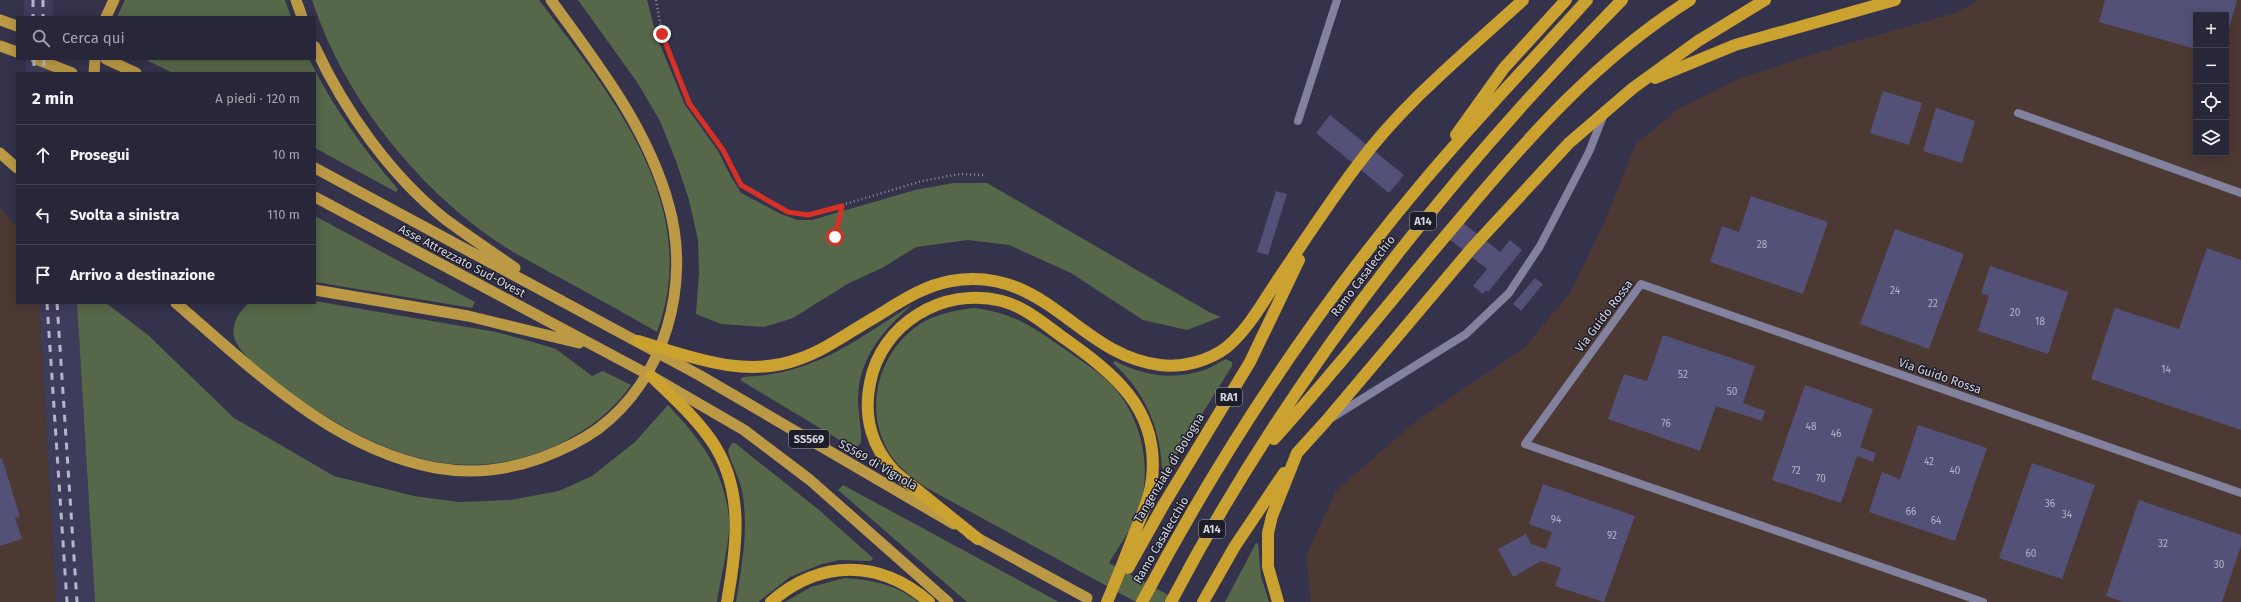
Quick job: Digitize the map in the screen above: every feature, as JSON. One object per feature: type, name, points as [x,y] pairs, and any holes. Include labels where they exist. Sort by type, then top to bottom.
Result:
[{"type":"highway","points":[[106,16],[114,0]]},
{"type":"highway","points":[[296,0],[302,16]]},
{"type":"highway","points":[[177,304],[284,395],[309,412],[354,439],[410,461],[437,468],[484,471],[508,468],[532,461],[581,441],[598,429],[624,406],[640,384],[656,356],[672,311],[678,275],[678,256],[671,215],[661,179],[636,125],[619,95],[551,0]]},
{"type":"highway","name":"RA1","points":[[1318,221],[1363,158],[1428,87],[1523,0]]},
{"type":"highway","points":[[1423,181],[1504,68],[1566,0]]},
{"type":"highway","name":"Ramo Casalecchio","points":[[1142,602],[1211,480],[1290,356],[1341,286],[1423,181],[1587,0]]},
{"type":"highway","name":"Ramo Casalecchio","points":[[1172,599],[1252,464],[1314,367],[1386,267],[1491,140],[1546,78],[1622,0]]},
{"type":"highway","points":[[1252,464],[1330,376],[1528,138],[1600,66],[1651,25],[1690,0]]},
{"type":"highway","points":[[1203,602],[1235,546],[1297,452],[1326,421],[1472,248],[1564,148],[1633,88],[1698,41],[1766,0]]},
{"type":"highway","points":[[1633,88],[1703,57],[1735,45],[1895,0]]},
{"type":"highway","points":[[0,20],[16,26]]},
{"type":"highway","points":[[0,46],[16,52]]},
{"type":"highway","points":[[316,49],[334,86],[353,115],[376,147],[421,198],[445,219],[553,295]]},
{"type":"highway","points":[[39,60],[69,72]]},
{"type":"highway","points":[[94,72],[95,60]]},
{"type":"highway","points":[[108,60],[134,72]]},
{"type":"highway","points":[[0,153],[16,167]]},
{"type":"highway","name":"Asse Attrezzato Sud-Ovest","points":[[316,169],[553,295]]},
{"type":"highway","name":"Asse Attrezzato Sud-Ovest","points":[[316,198],[597,348]]},
{"type":"highway","points":[[638,341],[722,365],[759,367],[782,364],[800,359],[824,348],[924,289],[951,281],[983,279],[1007,283],[1030,293],[1099,341],[1132,359],[1164,366],[1190,364],[1215,355],[1245,329],[1318,221]]},
{"type":"highway","name":"Tangenziale di Bologna","points":[[1108,602],[1125,566],[1250,362],[1318,221]]},
{"type":"highway","points":[[316,290],[468,316],[597,348]]},
{"type":"highway","name":"SS569 di Vignola","points":[[553,295],[740,398],[978,539],[1087,598]]},
{"type":"highway","points":[[978,539],[896,473],[886,463],[870,431],[867,404],[876,361],[892,336],[914,316],[928,309],[957,299],[974,298],[1002,301],[1018,307],[1035,317],[1111,374],[1134,401],[1145,424],[1151,448],[1152,478],[1144,512],[1125,566]]},
{"type":"highway","name":"SS569","points":[[597,348],[712,410],[776,453],[810,480],[948,602]]},
{"type":"highway","points":[[651,376],[693,418],[711,441],[728,477],[735,508],[736,536],[735,558],[727,602]]},
{"type":"highway","points":[[1278,602],[1268,567],[1268,533],[1272,516],[1297,452]]},
{"type":"highway","points":[[771,602],[802,580],[842,570],[873,572],[898,579],[914,589],[929,602]]},
{"type":"street","points":[[1298,121],[1337,0]]},
{"type":"street","points":[[1326,421],[1466,334],[1509,293],[1540,246],[1557,215],[1589,152],[1605,112]]},
{"type":"street","points":[[2018,113],[2241,193]]},
{"type":"street","name":"Via Guido Rossa","points":[[1983,602],[1525,444],[1641,284],[2241,493]]},
{"type":"path","points":[[656,0],[662,34],[689,103],[723,150],[741,185],[788,212],[808,215],[922,181],[960,174],[986,175]]},
{"type":"path","points":[[835,237],[842,206]]},
{"type":"shaded area","points":[[24,0],[53,0],[53,16],[24,16]]},
{"type":"shaded area","points":[[1978,0],[2241,0],[2241,602],[1311,602],[1306,556],[1336,491],[1415,422],[1524,348],[1570,293],[1603,225],[1636,144],[1677,110],[1738,79],[1846,44],[1956,13]]},
{"type":"shaded area","points":[[25,60],[54,60],[54,72],[26,72]]},
{"type":"shaded area","points":[[0,208],[16,226],[16,304],[39,304],[56,602],[0,602]]},
{"type":"shaded area","points":[[39,304],[77,304],[95,602],[56,602]]},
{"type":"green space","points":[[125,0],[285,0],[291,16],[117,16]]},
{"type":"green space","points":[[312,0],[539,0],[567,36],[620,113],[643,154],[659,196],[669,240],[668,285],[657,332],[505,247],[468,220],[439,195],[411,167],[363,104],[343,71],[326,36]]},
{"type":"green space","points":[[578,0],[647,0],[656,35],[685,105],[718,151],[741,193],[781,214],[797,220],[812,220],[915,190],[954,183],[987,183],[1209,312],[1221,317],[1187,330],[1143,320],[1071,273],[1009,245],[968,240],[916,247],[882,268],[849,283],[793,318],[764,327],[721,324],[696,314],[699,273],[698,240],[689,200],[676,161],[660,121],[637,82]]},
{"type":"green space","points":[[146,60],[310,60],[316,72],[171,72]]},
{"type":"green space","points":[[316,73],[349,127],[398,189],[396,192],[316,149]]},
{"type":"green space","points":[[316,217],[475,302],[472,308],[316,282]]},
{"type":"green space","points":[[316,301],[496,332],[556,349],[592,376],[603,371],[631,385],[610,410],[593,424],[565,441],[530,456],[496,463],[462,465],[429,460],[397,451],[365,438],[333,421],[275,382],[247,357],[235,340],[234,325],[241,311],[248,304],[316,304]]},
{"type":"green space","points":[[77,304],[107,304],[148,335],[234,418],[334,476],[414,496],[459,502],[511,500],[559,491],[592,476],[635,442],[668,405],[690,430],[709,456],[722,484],[729,518],[725,560],[717,602],[95,602]]},
{"type":"green space","points":[[913,304],[883,334],[868,357],[859,384],[858,399],[861,442],[857,448],[853,448],[740,380],[743,377],[769,375],[792,370],[813,362],[853,343]]},
{"type":"green space","points":[[974,308],[988,310],[1013,318],[1034,328],[1099,373],[1116,390],[1133,417],[1139,431],[1145,463],[1145,479],[1143,495],[1136,517],[1109,563],[1181,602],[1136,602],[925,487],[895,461],[884,444],[878,424],[876,405],[878,385],[885,366],[895,348],[908,333],[925,321],[949,312]]},
{"type":"green space","points":[[1226,359],[1232,362],[1232,366],[1167,470],[1162,468],[1158,438],[1154,424],[1142,397],[1124,374],[1113,363],[1115,361],[1148,373],[1171,376],[1195,373],[1209,368]]},
{"type":"green space","points":[[732,443],[735,443],[819,510],[873,558],[871,561],[839,560],[822,564],[790,577],[758,602],[736,602],[744,546],[745,519],[741,486],[728,450]]},
{"type":"green space","points":[[843,485],[1059,602],[967,602],[838,490]]},
{"type":"green space","points":[[1256,543],[1258,544],[1261,576],[1269,602],[1225,602]]},
{"type":"green space","points":[[845,578],[883,584],[901,591],[918,602],[785,602],[811,587]]},
{"type":"building","points":[[2105,0],[2237,0],[2229,28],[2229,12],[2193,12],[2193,48],[2099,22]]},
{"type":"building","points":[[1883,91],[1922,103],[1909,145],[1870,133]]},
{"type":"building","points":[[1936,108],[1975,121],[1962,163],[1923,151]]},
{"type":"building","points":[[1330,115],[1404,175],[1389,193],[1316,133]]},
{"type":"building","points":[[1276,191],[1287,194],[1268,255],[1257,252]]},
{"type":"building","points":[[1751,196],[1828,222],[1803,294],[1710,262],[1722,226],[1739,232]]},
{"type":"building","points":[[1462,222],[1500,252],[1510,240],[1522,250],[1488,292],[1486,290],[1483,294],[1473,286],[1487,269],[1448,238]]},
{"type":"building","points":[[1895,229],[1964,254],[1929,349],[1860,324]]},
{"type":"building","points":[[2207,248],[2241,260],[2241,430],[2091,379],[2115,308],[2179,329]]},
{"type":"building","points":[[1990,266],[2068,292],[2048,354],[1978,331],[1989,296],[1981,293]]},
{"type":"building","points":[[1535,278],[1543,284],[1521,311],[1513,304]]},
{"type":"building","points":[[1663,335],[1755,366],[1743,403],[1765,411],[1762,421],[1716,406],[1700,451],[1608,419],[1624,374],[1647,381]]},
{"type":"building","points":[[1805,385],[1873,409],[1860,447],[1876,453],[1873,462],[1857,456],[1841,503],[1772,480]]},
{"type":"building","points":[[1918,425],[1987,448],[1955,541],[1869,512],[1882,472],[1900,479]]},
{"type":"building","points":[[2,458],[20,517],[15,518],[22,539],[0,546],[0,459]]},
{"type":"building","points":[[2032,463],[2095,485],[2062,579],[1999,558]]},
{"type":"building","points":[[1543,484],[1635,516],[1604,602],[1555,586],[1561,568],[1541,561],[1513,577],[1498,549],[1526,534],[1531,544],[1546,549],[1552,532],[1529,524]]},
{"type":"building","points":[[2139,500],[2241,535],[2241,546],[2222,602],[2124,602],[2106,596]]},
{"type":"railway","points":[[33,0],[33,16]]},
{"type":"railway","points":[[43,0],[43,16]]},
{"type":"railway","points":[[34,60],[34,72]]},
{"type":"railway","points":[[44,60],[44,72]]},
{"type":"railway","points":[[47,304],[67,602]]},
{"type":"railway","points":[[57,304],[77,602]]},
{"type":"route","points":[[662,34],[689,103],[703,119],[723,150],[741,185],[759,197],[788,212],[808,215],[842,206],[835,237]]}]
